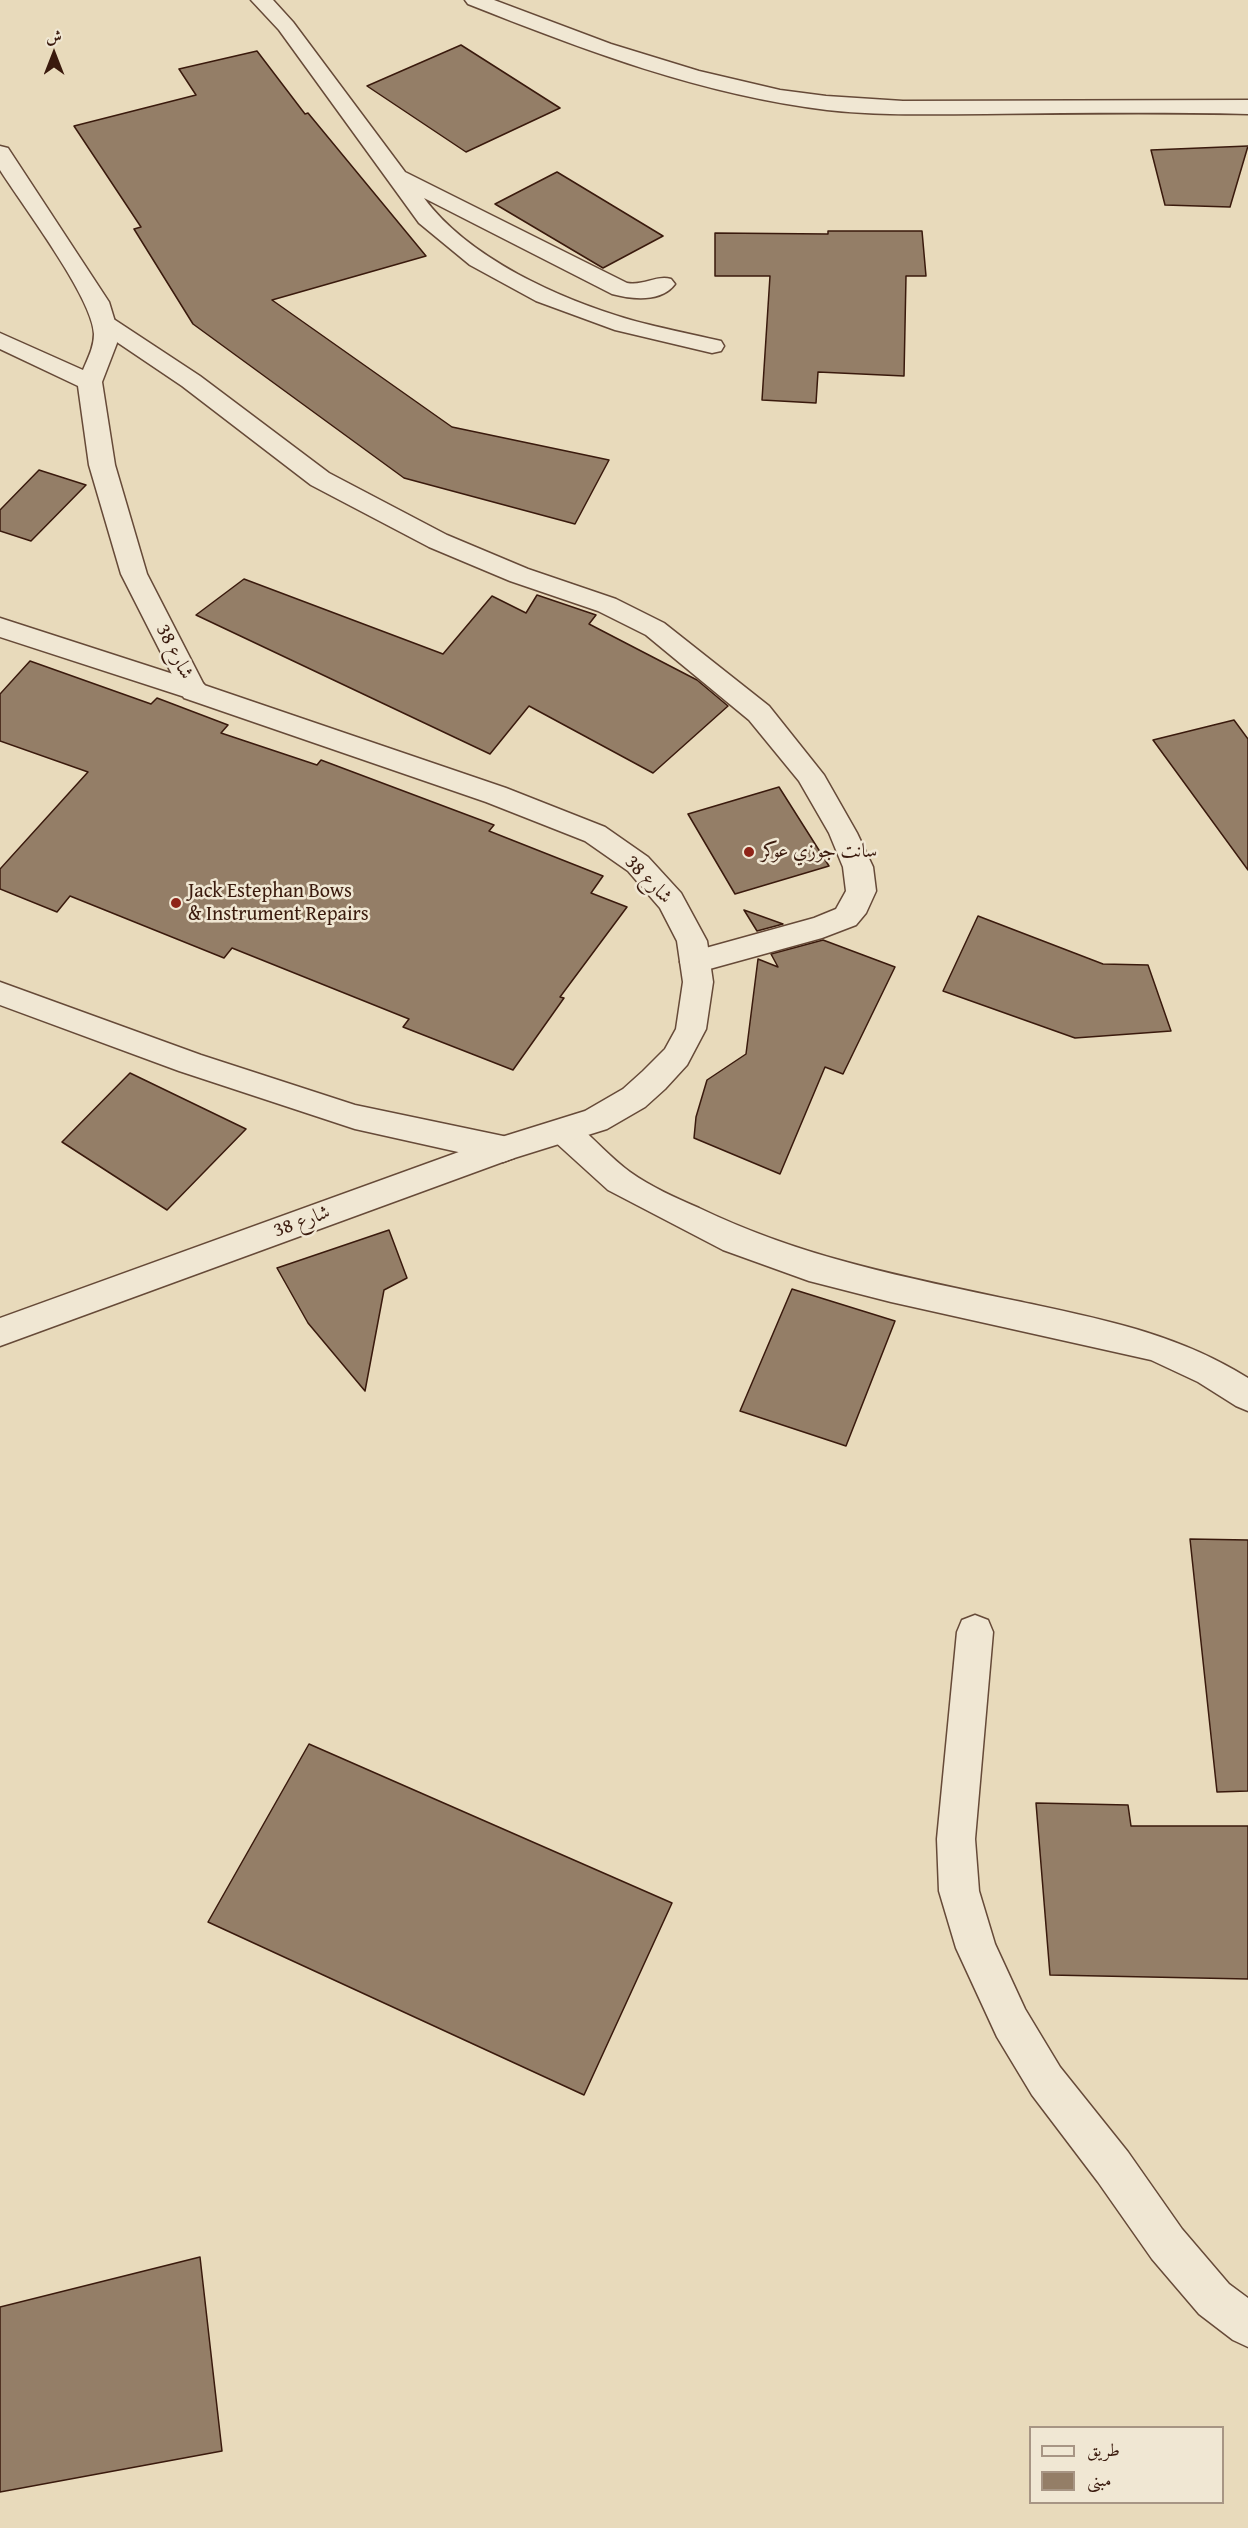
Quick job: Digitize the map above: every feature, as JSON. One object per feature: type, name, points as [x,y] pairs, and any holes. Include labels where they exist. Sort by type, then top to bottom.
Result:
[{"type":"street","points":[[261,0],[286,26],[427,218],[478,260],[544,296],[623,325],[712,346]]},
{"type":"street","points":[[475,0],[570,37],[679,74],[745,90],[819,102],[918,107],[1248,107]]},
{"type":"street","points":[[0,153],[98,302],[107,325],[103,354],[90,382],[0,340]]},
{"type":"street","points":[[393,172],[620,289],[636,293],[652,291],[663,284]]},
{"type":"street","points":[[107,325],[191,381],[320,479],[438,541],[519,575],[607,605],[655,630],[759,713],[810,775],[843,833],[858,867],[861,891],[856,905],[846,917],[822,927],[695,962]]},
{"type":"street","name":"شارع 38","points":[[0,1332],[503,1149],[565,1132],[596,1120],[634,1098],[676,1058],[691,1029],[698,982],[692,941],[671,901],[638,864],[595,834],[496,795],[194,691],[134,574],[102,465],[90,382]]},
{"type":"street","points":[[0,627],[194,691]]},
{"type":"street","points":[[0,993],[190,1063],[355,1117],[503,1149]]},
{"type":"street","points":[[565,1132],[619,1181],[665,1207],[735,1240],[830,1272],[1158,1348],[1210,1372],[1248,1396]]},
{"type":"street","points":[[975,1632],[956,1839],[959,1891],[976,1948],[1011,2023],[1046,2080],[1113,2167],[1167,2244],[1214,2300],[1248,2325]]},
{"type":"building","points":[[461,45],[560,108],[466,152],[367,86]]},
{"type":"building","points":[[257,51],[305,114],[308,113],[426,256],[272,300],[452,427],[609,460],[575,524],[404,478],[193,324],[134,229],[141,227],[74,126],[196,95],[179,69]]},
{"type":"building","points":[[1248,146],[1230,207],[1165,205],[1151,150]]},
{"type":"building","points":[[557,172],[663,236],[603,268],[495,204]]},
{"type":"building","points":[[828,231],[922,231],[926,276],[906,276],[904,376],[818,372],[816,403],[762,400],[770,276],[715,276],[715,233],[828,234]]},
{"type":"building","points":[[39,470],[86,485],[31,541],[0,531],[0,510]]},
{"type":"building","points":[[244,579],[443,654],[492,596],[526,613],[537,595],[596,615],[589,624],[697,680],[728,706],[653,773],[529,706],[490,754],[196,615]]},
{"type":"building","points":[[30,661],[151,704],[157,698],[228,725],[221,733],[317,765],[321,760],[494,825],[489,831],[603,876],[591,893],[627,907],[560,997],[564,998],[513,1070],[403,1027],[409,1019],[232,948],[224,958],[70,896],[57,912],[0,889],[0,869],[88,772],[0,741],[0,694]]},
{"type":"building","points":[[1234,720],[1248,739],[1248,870],[1153,740]]},
{"type":"building","points":[[779,787],[829,866],[735,894],[688,814]]},
{"type":"building","points":[[744,910],[783,924],[757,931]]},
{"type":"building","points":[[978,916],[1103,964],[1148,965],[1171,1031],[1075,1038],[943,991]]},
{"type":"building","points":[[823,940],[895,967],[843,1074],[825,1067],[780,1174],[694,1138],[696,1117],[707,1080],[746,1054],[758,959],[778,967],[771,954]]},
{"type":"building","points":[[130,1073],[246,1129],[167,1210],[62,1142]]},
{"type":"building","points":[[389,1230],[407,1278],[384,1290],[365,1391],[308,1323],[277,1268]]},
{"type":"building","points":[[792,1289],[895,1321],[846,1446],[740,1411]]},
{"type":"building","points":[[1190,1539],[1248,1540],[1248,1791],[1217,1792]]},
{"type":"building","points":[[309,1744],[672,1903],[584,2095],[208,1922]]},
{"type":"building","points":[[1036,1803],[1128,1805],[1131,1826],[1248,1826],[1248,1979],[1050,1975]]},
{"type":"building","points":[[200,2257],[222,2451],[0,2492],[0,2307]]},
{"type":"place","name":"سانت جوزي عوكر","points":[[749,852]]},
{"type":"place","name":"Jack Estephan Bows & Instrument Repairs","points":[[176,903]]}]
